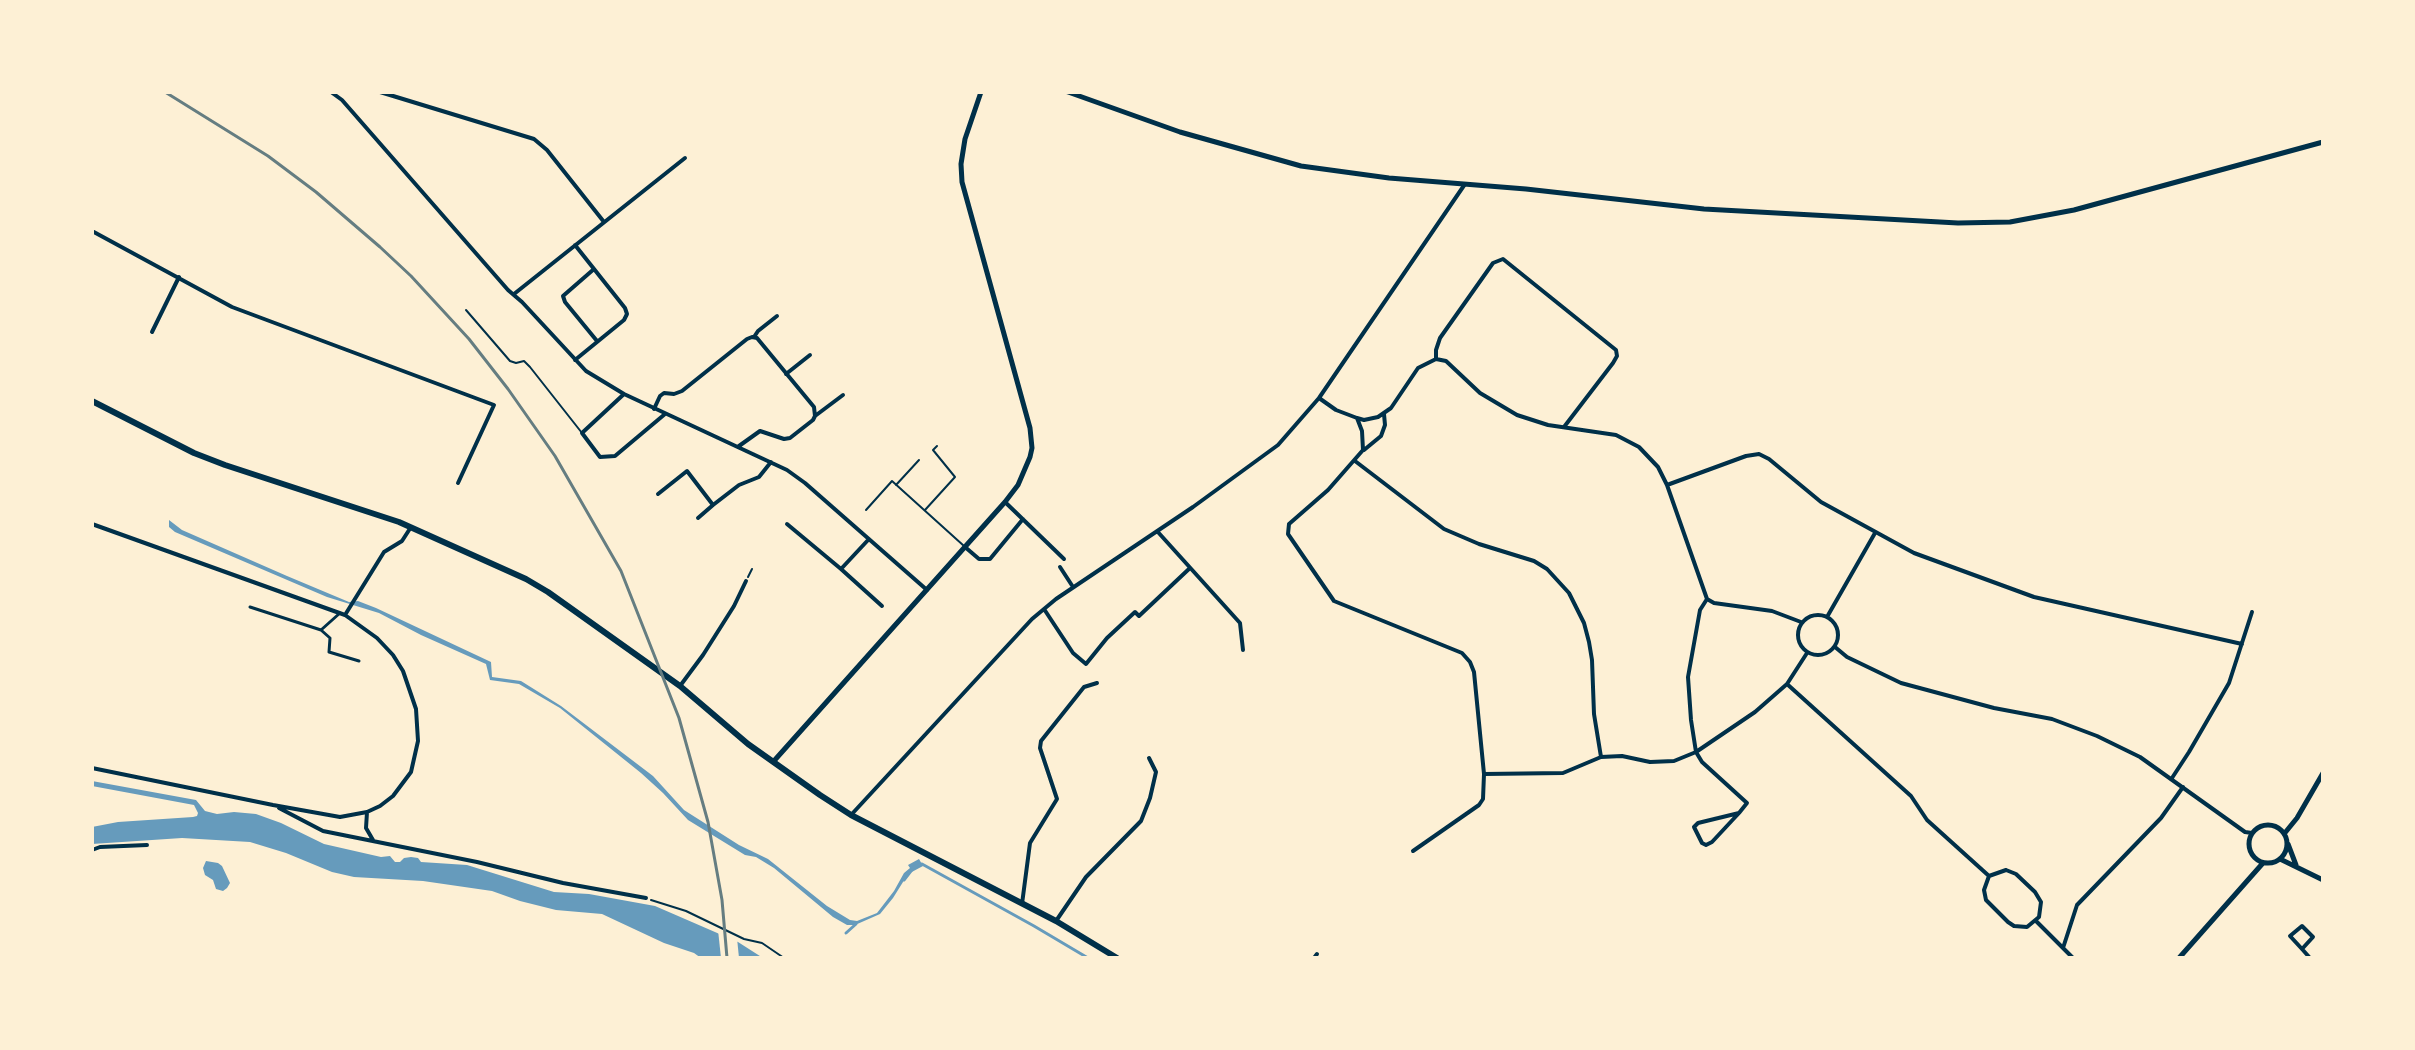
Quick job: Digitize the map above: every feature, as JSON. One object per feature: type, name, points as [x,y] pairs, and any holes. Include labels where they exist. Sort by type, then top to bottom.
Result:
[{"type":"main road","points":[[92,401],[194,453],[411,527],[483,558],[537,586],[680,686],[773,762],[851,815],[1056,921],[1117,958]]},
{"type":"street","points":[[331,92],[342,100],[508,290],[575,360],[600,381],[787,470],[927,590]]},
{"type":"street","points":[[380,92],[539,142],[604,222]]},
{"type":"street","points":[[773,762],[1005,502],[1024,472],[1032,448],[1030,428],[962,182],[965,139],[981,92]]},
{"type":"street","points":[[1068,92],[1180,132],[1301,166],[1389,178],[1466,183],[1704,209],[1958,223],[2010,222],[2074,210],[2323,142]]},
{"type":"street","points":[[514,294],[685,158]]},
{"type":"street","points":[[851,815],[1032,619],[1073,587],[1278,445],[1319,398],[1466,183]]},
{"type":"street","points":[[92,231],[232,307],[494,405],[458,483]]},
{"type":"street","points":[[575,245],[627,314],[624,320],[575,360]]},
{"type":"street","points":[[1436,359],[1440,338],[1493,263],[1503,259],[1616,350],[1613,363],[1563,427]]},
{"type":"street","points":[[594,269],[563,296],[597,342]]},
{"type":"street","points":[[152,332],[179,277]]},
{"type":"street","points":[[654,409],[660,396],[682,391],[777,316]]},
{"type":"street","points":[[754,337],[814,407],[815,416]]},
{"type":"street","points":[[786,374],[810,355]]},
{"type":"street","points":[[1319,398],[1336,410],[1357,418],[1371,419],[1384,414],[1418,368],[1436,359],[1446,361],[1500,407],[1531,421],[1603,432],[1628,440],[1648,456],[1667,485],[1707,599]]},
{"type":"street","points":[[624,394],[582,433],[600,457],[615,456],[665,414]]},
{"type":"street","points":[[739,446],[760,431],[790,438],[843,395]]},
{"type":"street","points":[[1384,414],[1385,425],[1381,436],[1289,524],[1288,534],[1334,601],[1462,653],[1474,672],[1484,774],[1483,799],[1479,805],[1413,851]]},
{"type":"street","points":[[1357,418],[1362,431],[1363,450]]},
{"type":"street","points":[[1667,485],[1759,454],[1821,502],[1914,553],[2034,597],[2242,644]]},
{"type":"street","points":[[1355,461],[1444,529],[1479,544],[1534,561],[1547,569],[1569,593],[1584,623],[1589,642],[1594,714],[1601,757]]},
{"type":"street","points":[[698,518],[739,485],[759,477],[771,462]]},
{"type":"street","points":[[658,494],[687,471],[713,505]]},
{"type":"street","points":[[1005,502],[1064,559]]},
{"type":"street","points":[[965,547],[979,559],[990,559],[1023,519]]},
{"type":"street","points":[[92,524],[342,614],[377,638],[403,671],[416,709],[418,741],[411,772],[393,796],[367,812],[340,817],[92,768]]},
{"type":"street","points":[[787,524],[882,606]]},
{"type":"street","points":[[321,630],[353,603],[384,552],[402,541],[411,527]]},
{"type":"street","points":[[1157,531],[1240,623],[1243,650]]},
{"type":"street","points":[[1827,617],[1875,533]]},
{"type":"street","points":[[841,569],[869,539]]},
{"type":"street","points":[[1060,567],[1073,587]]},
{"type":"street","points":[[1044,609],[1073,653],[1086,664],[1107,638],[1135,612],[1139,616],[1190,568]]},
{"type":"street","points":[[680,686],[734,606],[746,581]]},
{"type":"street","points":[[1707,599],[1726,605],[1772,611],[1802,623]]},
{"type":"street","points":[[1707,599],[1700,610],[1688,677],[1696,752],[1702,762],[1747,803],[1739,813],[1712,842],[1702,843],[1694,827],[1698,823],[1739,813]]},
{"type":"street","points":[[250,607],[321,630],[330,638],[329,652],[359,661]]},
{"type":"street","points":[[2171,779],[2229,683],[2252,612]]},
{"type":"street","points":[[1813,616],[1827,617],[1838,633],[1835,647],[1825,654],[1807,653],[1797,635],[1802,623],[1813,616]]},
{"type":"street","points":[[1835,647],[1847,657],[1901,683],[1994,708],[2052,719],[2082,731],[2140,757],[2245,832],[2252,833]]},
{"type":"street","points":[[1484,774],[1563,773],[1601,757],[1674,761],[1696,752],[1755,712],[1787,684],[1807,653]]},
{"type":"street","points":[[1022,904],[1030,843],[1057,799],[1040,748],[1041,741],[1084,687],[1097,683]]},
{"type":"street","points":[[1787,684],[1911,796],[1927,820],[1989,876]]},
{"type":"street","points":[[1056,921],[1086,877],[1141,821],[1156,772],[1149,758]]},
{"type":"street","points":[[2284,834],[2323,773]]},
{"type":"street","points":[[2063,948],[2077,905],[2161,818],[2183,787]]},
{"type":"street","points":[[273,805],[323,831],[646,898]]},
{"type":"street","points":[[367,812],[366,828],[373,840]]},
{"type":"street","points":[[2287,842],[2286,852],[2280,859],[2263,863],[2257,861],[2248,845],[2256,828],[2268,825],[2280,829],[2284,834],[2297,866]]},
{"type":"street","points":[[92,850],[147,845]]},
{"type":"street","points":[[2280,859],[2323,880]]},
{"type":"street","points":[[2179,958],[2263,863]]},
{"type":"street","points":[[1999,871],[2011,872],[2035,892],[2042,907],[2036,921],[2027,927],[2014,926],[1993,909],[1984,895],[1989,876],[1999,871]]},
{"type":"street","points":[[2036,921],[2073,958]]},
{"type":"street","points":[[2302,949],[2313,937],[2302,926],[2290,936],[2310,958]]},
{"type":"lane","points":[[466,310],[510,361],[524,361],[530,367],[582,433]]},
{"type":"lane","points":[[924,511],[955,477],[933,450],[937,446]]},
{"type":"lane","points":[[896,485],[919,460]]},
{"type":"lane","points":[[866,510],[892,481],[965,547]]},
{"type":"path","points":[[646,898],[686,911],[744,939],[762,943],[784,958]]},
{"type":"water","points":[[169,520],[182,530],[349,602],[358,601],[376,608],[491,662],[492,677],[521,681],[561,706],[653,776],[684,810],[739,845],[768,859],[827,906],[850,920],[857,921],[877,913],[910,868],[908,865],[919,859],[923,866],[908,874],[880,914],[855,925],[847,925],[774,868],[756,857],[745,855],[688,820],[641,773],[560,708],[519,684],[490,680],[486,664],[379,613],[327,597],[175,532],[169,527]]},
{"type":"water","points":[[92,781],[196,800],[205,811],[217,814],[256,814],[324,844],[381,857],[390,856],[395,862],[411,857],[421,862],[467,865],[554,892],[589,894],[655,906],[738,942],[763,958],[701,958],[602,914],[556,910],[492,891],[423,881],[354,877],[250,842],[182,838],[92,844],[92,827],[118,822],[193,817],[198,813],[194,805],[92,786]]},
{"type":"water","points":[[206,861],[222,866],[230,883],[223,891],[216,889],[213,880],[205,875],[203,868]]},
{"type":"pier","points":[[718,930],[737,938],[739,958],[721,958]]},
{"type":"waterway","points":[[904,880],[914,867],[922,864],[1088,958]]},
{"type":"waterway","points":[[846,933],[856,924]]},
{"type":"railway","points":[[165,92],[268,156],[380,247],[469,339],[555,456],[621,571],[679,718],[708,822],[722,900],[727,958]]}]
